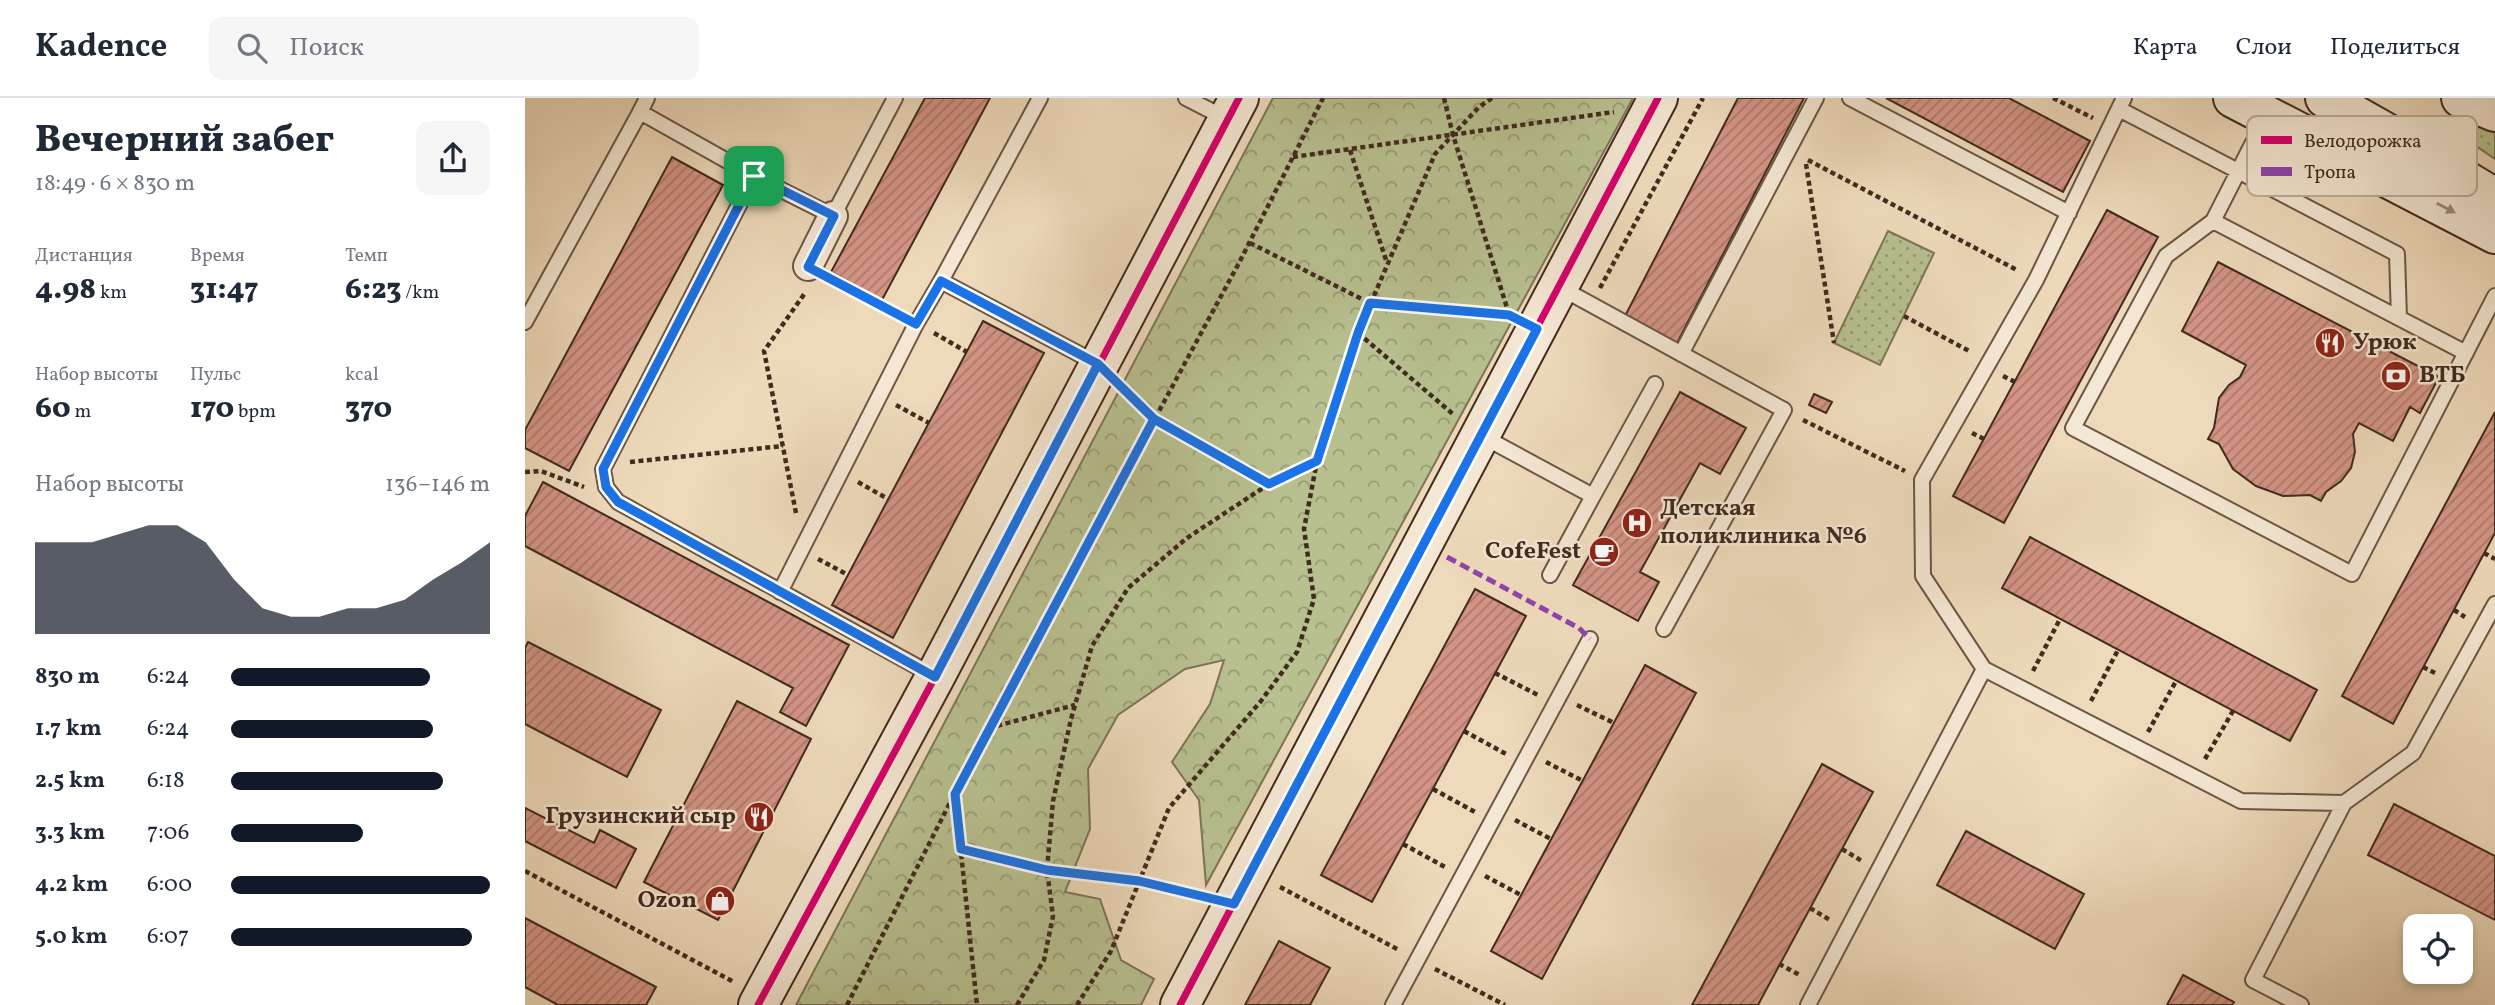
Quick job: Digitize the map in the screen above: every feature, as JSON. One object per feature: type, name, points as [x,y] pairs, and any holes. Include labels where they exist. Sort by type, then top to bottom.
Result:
[{"type":"street","points":[[2233,98],[2267,116]]},
{"type":"street","points":[[2325,98],[2357,116]]},
{"type":"street","points":[[2461,98],[2495,112]]},
{"type":"street","points":[[1181,1005],[1655,103]]},
{"type":"street","points":[[760,1001],[935,677],[1233,109]]},
{"type":"street","points":[[2477,187],[2495,198]]},
{"type":"street","points":[[2422,196],[2495,234]]},
{"type":"street","points":[[814,269],[834,216]]},
{"type":"lane","points":[[525,321],[647,98]]},
{"type":"lane","points":[[640,112],[754,176],[834,216],[895,98]]},
{"type":"lane","points":[[780,592],[916,324],[1039,98]]},
{"type":"lane","points":[[1186,98],[1233,109]]},
{"type":"lane","points":[[1681,354],[1816,98]]},
{"type":"lane","points":[[1850,98],[2069,213]]},
{"type":"lane","points":[[2247,177],[2122,104],[2036,280],[1922,480],[1923,576],[1984,669],[2241,801],[2344,803]]},
{"type":"lane","points":[[2247,155],[2213,221],[2166,256],[2073,428],[2353,574],[2466,353],[2493,306]]},
{"type":"lane","points":[[754,176],[603,469],[606,487],[618,502],[935,677]]},
{"type":"lane","points":[[2285,196],[2397,254],[2399,318]]},
{"type":"lane","points":[[2213,221],[2466,353]]},
{"type":"lane","points":[[941,281],[1098,364]]},
{"type":"lane","points":[[1559,287],[1784,410],[1664,629]]},
{"type":"lane","points":[[1550,575],[1655,384]]},
{"type":"lane","points":[[1481,435],[1593,496]]},
{"type":"lane","points":[[2301,1005],[2253,980],[2344,803],[2413,753],[2495,604]]},
{"type":"lane","points":[[1393,1005],[1590,639]]},
{"type":"lane","points":[[1808,1005],[1984,669]]},
{"type":"path","points":[[847,1005],[988,728],[1249,243],[1323,98]]},
{"type":"path","points":[[1249,243],[1370,303],[1509,315],[1444,98]]},
{"type":"path","points":[[1077,1005],[1111,951],[1169,808],[1261,701],[1297,652],[1314,599],[1304,529],[1317,461],[1358,333],[1435,154],[1479,107],[1492,98]]},
{"type":"path","points":[[2053,98],[2111,128]]},
{"type":"path","points":[[1293,158],[1655,103]]},
{"type":"path","points":[[1349,150],[1387,264]]},
{"type":"path","points":[[1834,343],[1806,159],[2036,280]]},
{"type":"path","points":[[848,575],[802,549],[764,351],[814,269],[967,352]]},
{"type":"path","points":[[1904,316],[1989,361]]},
{"type":"path","points":[[1358,333],[1481,435]]},
{"type":"path","points":[[1098,364],[1154,419],[1269,484]]},
{"type":"path","points":[[880,397],[929,423]]},
{"type":"path","points":[[1784,410],[1922,480]]},
{"type":"path","points":[[605,465],[783,446]]},
{"type":"path","points":[[1017,1005],[1044,960],[1053,916],[1047,870],[1053,801],[1092,646],[1128,588],[1187,538],[1269,484],[1317,461]]},
{"type":"path","points":[[525,472],[541,471],[580,488],[606,487]]},
{"type":"path","points":[[841,472],[888,499]]},
{"type":"path","points":[[2484,553],[2495,559]]},
{"type":"path","points":[[2023,690],[2060,619]]},
{"type":"path","points":[[2081,719],[2118,650]]},
{"type":"path","points":[[1495,673],[1614,723]]},
{"type":"path","points":[[2139,748],[2176,681]]},
{"type":"path","points":[[988,728],[1075,705]]},
{"type":"path","points":[[2195,777],[2233,712]]},
{"type":"path","points":[[1464,731],[1583,781]]},
{"type":"path","points":[[1433,789],[1551,839]]},
{"type":"path","points":[[955,794],[977,1005]]},
{"type":"path","points":[[1403,844],[1521,895]]},
{"type":"path","points":[[961,849],[1047,870],[1139,881],[1234,904]]},
{"type":"path","points":[[525,871],[760,1001]]},
{"type":"path","points":[[1273,884],[1505,1005]]},
{"type":"green space","points":[[1273,98],[1633,98],[1206,885],[1199,800],[1172,762],[1210,704],[1224,660],[1185,669],[1118,715],[1088,769],[1090,829],[1065,892],[1100,899],[1121,960],[1154,979],[1141,1005],[796,1005]]},
{"type":"green space","points":[[2477,121],[2495,126],[2495,159],[2477,147]]},
{"type":"green space","points":[[1888,231],[1934,253],[1880,365],[1834,343]]},
{"type":"building","points":[[925,98],[990,98],[882,300],[831,272]]},
{"type":"building","points":[[1738,98],[1804,98],[1676,345],[1624,318]]},
{"type":"building","points":[[1886,98],[2009,98],[2090,141],[2063,192]]},
{"type":"building","points":[[672,157],[723,185],[569,471],[525,448],[525,430]]},
{"type":"building","points":[[2107,210],[2158,237],[2004,523],[1953,496]]},
{"type":"building","points":[[2218,262],[2439,377],[2420,413],[2410,407],[2393,441],[2359,423],[2353,434],[2355,452],[2351,468],[2341,481],[2326,492],[2321,501],[2310,495],[2283,496],[2256,486],[2233,469],[2219,444],[2208,439],[2214,428],[2219,398],[2229,385],[2240,377],[2246,365],[2182,331]]},
{"type":"building","points":[[983,321],[1044,353],[893,638],[832,605]]},
{"type":"building","name":"Детская поликлиника №6","points":[[1680,392],[1746,428],[1720,474],[1700,463],[1640,572],[1659,582],[1638,621],[1573,585]]},
{"type":"building","points":[[1814,394],[1832,402],[1826,413],[1809,405]]},
{"type":"building","points":[[2495,412],[2495,533],[2393,724],[2342,696]]},
{"type":"building","points":[[543,482],[849,645],[806,726],[780,712],[793,688],[525,546],[525,516]]},
{"type":"building","points":[[2030,537],[2317,690],[2290,741],[2002,588]]},
{"type":"building","points":[[1475,589],[1526,616],[1372,902],[1321,875]]},
{"type":"building","points":[[528,642],[661,710],[627,777],[525,724],[525,648]]},
{"type":"building","points":[[1645,665],[1696,693],[1542,979],[1491,951]]},
{"type":"building","points":[[737,701],[811,739],[718,920],[644,882]]},
{"type":"building","points":[[1822,764],[1873,792],[1758,1005],[1692,1005]]},
{"type":"building","points":[[2394,804],[2495,856],[2495,920],[2368,855]]},
{"type":"building","points":[[525,808],[594,843],[600,830],[636,849],[616,888],[525,841]]},
{"type":"building","points":[[1966,831],[2084,894],[2055,949],[1937,885]]},
{"type":"building","points":[[525,918],[656,987],[646,1005],[558,1005],[525,987]]},
{"type":"building","points":[[1279,941],[1330,968],[1310,1005],[1245,1005]]},
{"type":"building","points":[[2183,975],[2234,1002],[2232,1005],[2167,1005]]},
{"type":"marked path","points":[[808,266],[833,216]]},
{"type":"marked path","points":[[1447,557],[1579,628],[1590,639]]},
{"type":"cycle path","points":[[758,1005],[935,677],[1239,98]]},
{"type":"cycle path","points":[[1180,1005],[1658,98]]},
{"type":"place","name":"Урюк","points":[[2330,343]]},
{"type":"place","name":"ВТБ","points":[[2396,376]]},
{"type":"place","name":"Детская поликлиника №6","points":[[1637,523]]},
{"type":"place","name":"CofeFest","points":[[1604,552]]},
{"type":"place","name":"Грузинский сыр","points":[[759,817]]},
{"type":"place","name":"Ozon","points":[[720,901]]},
{"type":"route","points":[[754,176],[603,469],[606,487],[618,502],[935,677],[1098,364],[1154,419],[1269,484],[1317,461],[1370,303],[1509,315],[1537,329],[1234,904],[1139,881],[1047,870],[961,849],[955,794],[1154,419],[1098,364],[941,281],[916,324],[808,267],[834,216],[754,176]]}]
